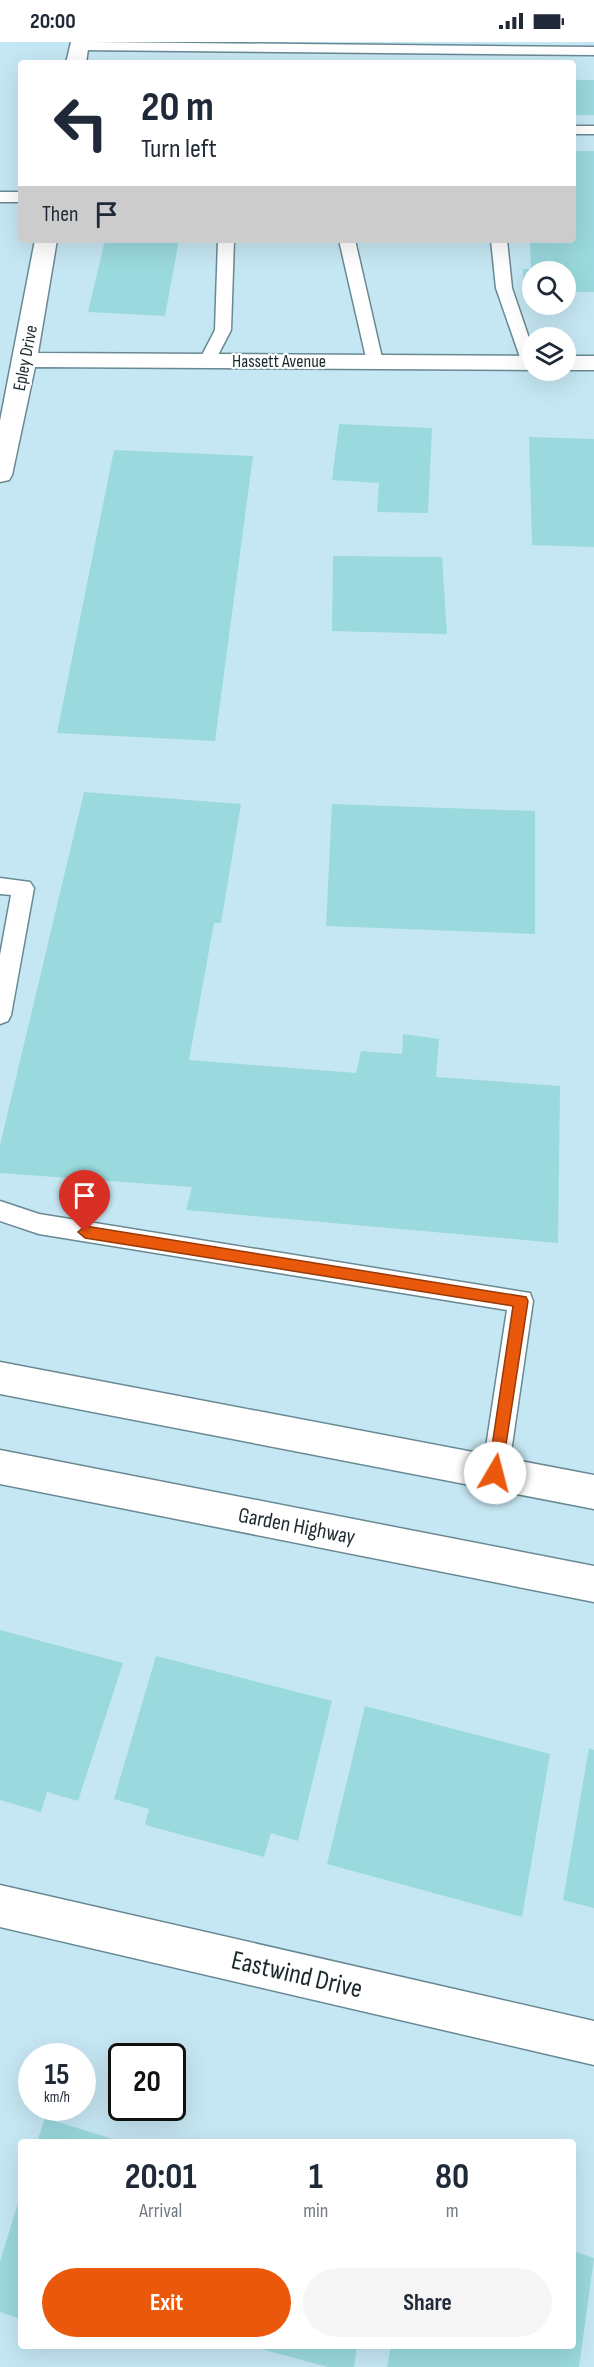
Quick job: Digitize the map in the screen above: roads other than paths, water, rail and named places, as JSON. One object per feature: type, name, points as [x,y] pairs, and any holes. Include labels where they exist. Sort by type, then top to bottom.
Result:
[{"type":"street","name":"Epley Drive","points":[[0,475],[9,393],[25,360],[45,243]]},
{"type":"street","name":"Hassett Avenue","points":[[25,360],[522,363]]},
{"type":"street","points":[[576,363],[594,363]]},
{"type":"street","points":[[0,1378],[594,1492]]},
{"type":"street","name":"Garden Highway","points":[[0,1467],[594,1584]]},
{"type":"street","name":"Eastwind Drive","points":[[0,1906],[594,2043]]},
{"type":"lane","points":[[78,50],[594,51]]},
{"type":"lane","points":[[576,130],[594,130]]},
{"type":"lane","points":[[0,197],[18,197]]},
{"type":"lane","points":[[207,361],[223,330],[226,243]]},
{"type":"lane","points":[[347,243],[375,362]]},
{"type":"lane","points":[[499,243],[504,288],[522,338]]},
{"type":"lane","points":[[0,886],[23,888],[0,1015]]},
{"type":"lane","points":[[0,1211],[39,1224],[521,1301],[495,1473]]}]
